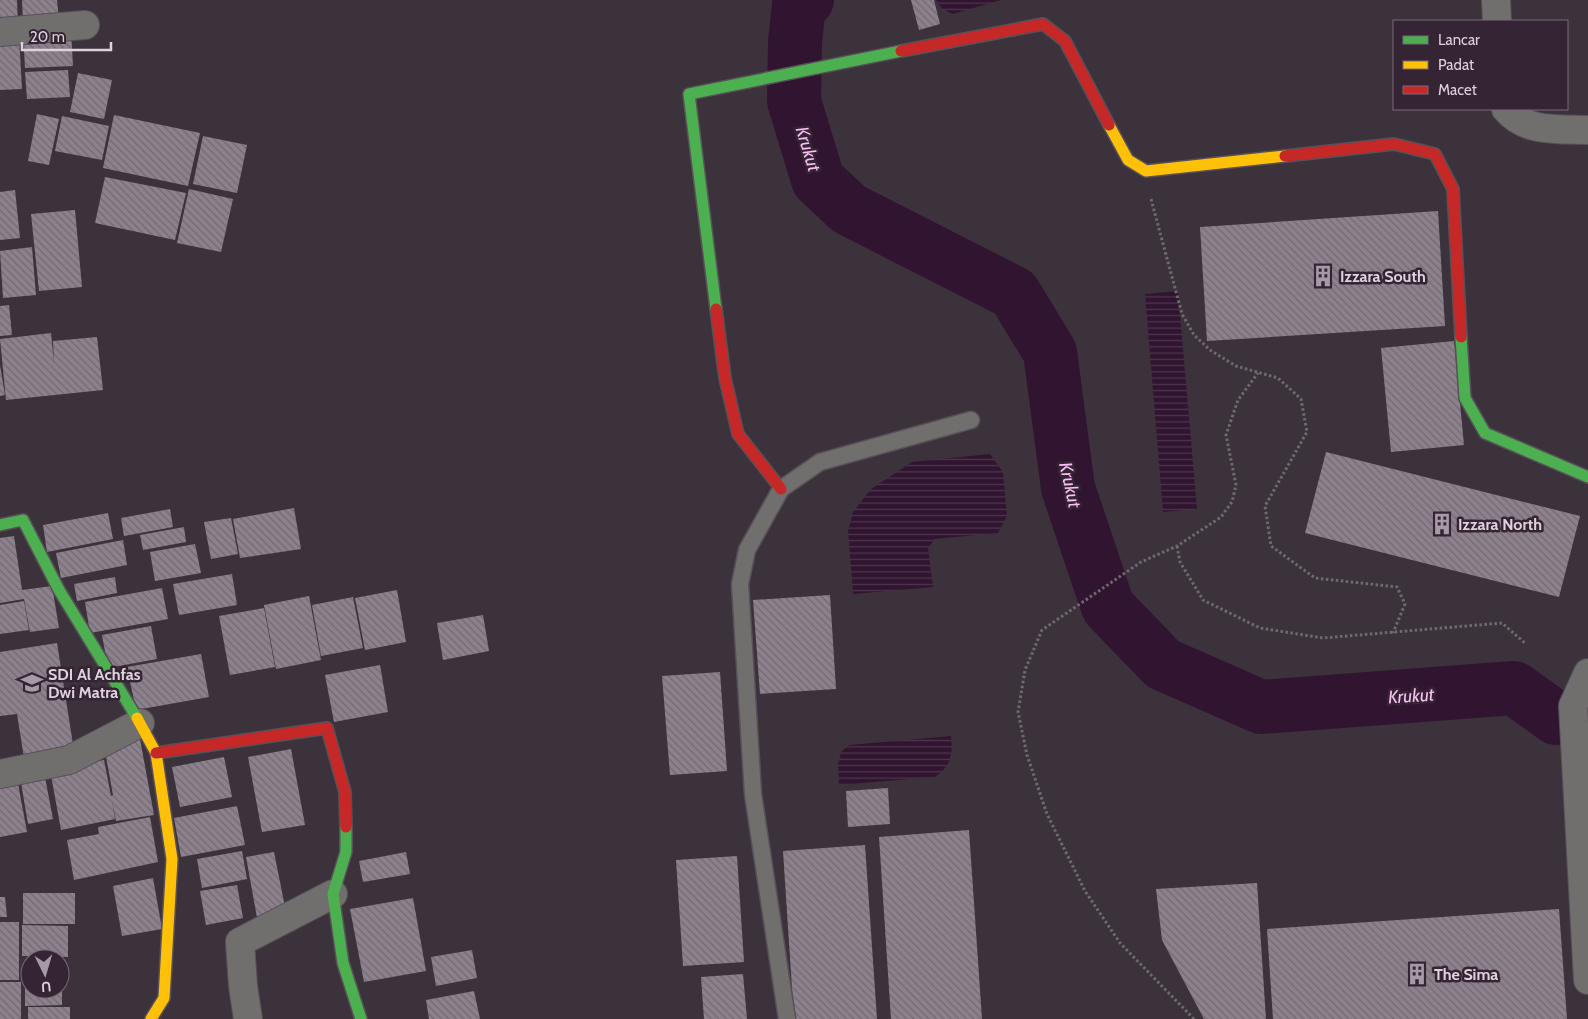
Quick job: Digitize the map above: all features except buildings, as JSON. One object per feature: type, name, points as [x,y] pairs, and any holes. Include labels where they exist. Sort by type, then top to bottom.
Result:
[{"type":"street","points":[[1496,0],[1497,20]]},
{"type":"street","points":[[781,489],[738,434],[724,378],[689,94],[829,64],[1043,24],[1065,41],[1128,160],[1146,171],[1394,144],[1435,154],[1453,189],[1464,398],[1485,433],[1588,477]]},
{"type":"street","points":[[0,32],[85,25]]},
{"type":"street","points":[[1507,110],[1514,120],[1532,127],[1588,130]]},
{"type":"street","points":[[0,525],[23,520],[59,590],[156,752],[172,859],[164,998],[151,1019]]},
{"type":"street","points":[[1588,673],[1573,706],[1588,980]]},
{"type":"street","points":[[0,774],[69,760],[140,723]]},
{"type":"street","points":[[156,752],[327,728],[346,792],[346,852],[333,894],[343,963],[361,1019]]},
{"type":"street","points":[[248,1019],[243,986],[240,942],[333,894]]},
{"type":"lane","points":[[787,1019],[753,794],[740,584],[747,550],[781,489],[820,462],[972,420]]},
{"type":"path","points":[[1146,171],[1153,210],[1180,305],[1194,335],[1210,350],[1236,366],[1278,378],[1301,399],[1308,432],[1265,506],[1271,546],[1315,578],[1397,587],[1405,604],[1393,633]]},
{"type":"path","points":[[1194,1019],[1120,943],[1084,891],[1047,814],[1027,754],[1018,712],[1025,670],[1042,630],[1142,562],[1177,546],[1221,517],[1232,502],[1236,485],[1226,435],[1238,400],[1258,373]]},
{"type":"path","points":[[1177,546],[1180,562],[1203,600],[1260,628],[1322,638],[1502,623],[1526,644]]},
{"type":"shaded area","points":[[936,0],[1001,0],[953,14],[942,9]]},
{"type":"shaded area","points":[[1178,291],[1197,509],[1163,512],[1145,294]]},
{"type":"shaded area","points":[[990,454],[1003,472],[1007,516],[998,533],[935,539],[928,548],[933,587],[853,594],[848,531],[853,512],[871,489],[912,462]]},
{"type":"shaded area","points":[[951,736],[952,749],[950,760],[945,769],[935,777],[839,785],[838,764],[841,752],[849,745]]},
{"type":"waterway","name":"Krukut","points":[[807,0],[799,5],[795,42],[794,101],[818,180],[849,209],[1014,293],[1050,352],[1068,488],[1108,607],[1163,664],[1261,707],[1514,688],[1556,718]]},
{"type":"traffic: fast","points":[[716,309],[689,94],[901,51]]},
{"type":"traffic: fast","points":[[1461,337],[1465,398],[1485,433],[1588,477]]},
{"type":"traffic: fast","points":[[0,525],[23,520],[59,590],[137,718]]},
{"type":"traffic: fast","points":[[346,827],[346,852],[333,894],[343,963],[361,1019]]},
{"type":"traffic: slow","points":[[1109,125],[1128,160],[1146,171],[1285,156]]},
{"type":"traffic: slow","points":[[137,718],[156,753],[172,859],[164,998],[151,1019]]},
{"type":"traffic: jam","points":[[901,51],[1043,24],[1065,41],[1109,125]]},
{"type":"traffic: jam","points":[[1285,156],[1394,144],[1435,154],[1453,189],[1461,337]]},
{"type":"traffic: jam","points":[[716,309],[725,378],[738,434],[781,489]]},
{"type":"traffic: jam","points":[[156,753],[327,728],[345,792],[346,827]]},
{"type":"place","name":"Izzara South","points":[[1323,276]]},
{"type":"place","name":"Izzara North","points":[[1442,524]]},
{"type":"place","name":"SDI Al Achfas Dwi Matra","points":[[32,683]]},
{"type":"place","name":"The Sima","points":[[1417,974]]}]
